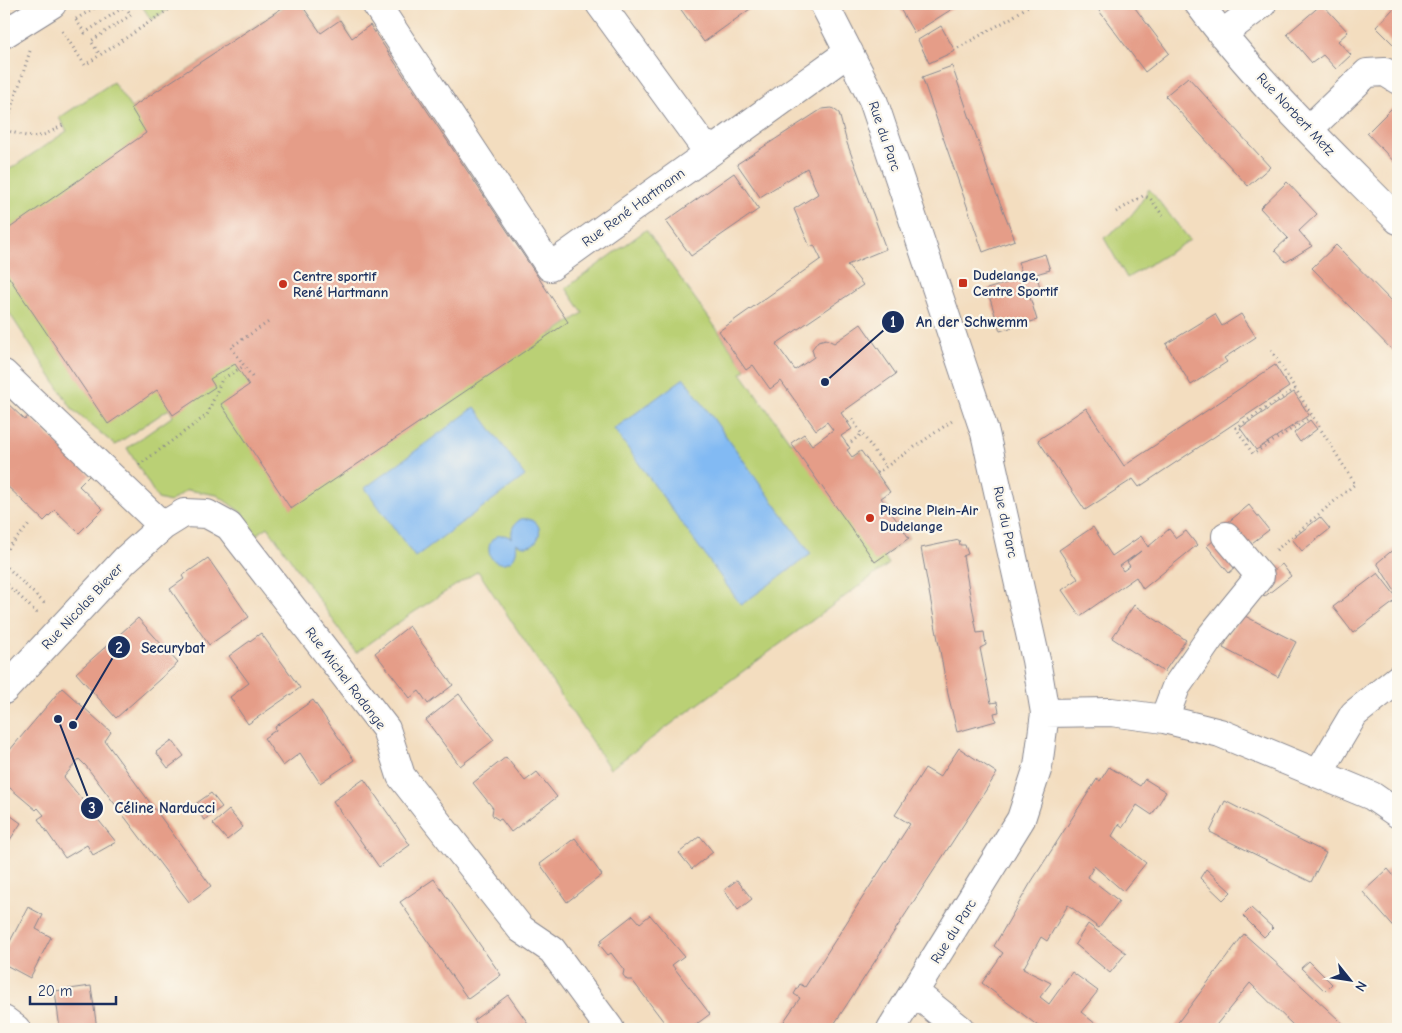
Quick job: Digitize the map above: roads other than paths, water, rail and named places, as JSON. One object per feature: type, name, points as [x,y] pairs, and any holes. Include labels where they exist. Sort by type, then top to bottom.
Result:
[{"type":"street","name":"Rue René Hartmann","points":[[376,4],[550,267],[849,52]]},
{"type":"street","points":[[600,4],[702,144],[716,148]]},
{"type":"street","name":"Rue Norbert Metz","points":[[1200,4],[1222,34],[1309,129],[1398,220]]},
{"type":"street","points":[[1222,34],[1262,4]]},
{"type":"street","name":"Rue du Parc","points":[[830,6],[849,52],[873,100],[976,405],[993,464],[1036,660],[1045,713],[1038,767],[1021,819],[891,1029]]},
{"type":"street","points":[[4,34],[60,14]]},
{"type":"street","points":[[1309,129],[1367,73],[1385,72],[1398,80]]},
{"type":"street","points":[[4,374],[163,526]]},
{"type":"street","name":"Rue Michel Rodange","points":[[163,526],[184,513],[206,514],[229,526],[386,729],[401,776],[521,929],[552,950],[610,1029]]},
{"type":"street","name":"Rue Nicolas Biever","points":[[4,690],[125,560],[163,526]]},
{"type":"street","points":[[1164,719],[1176,687],[1212,634],[1260,576],[1226,536]]},
{"type":"street","points":[[1319,773],[1354,714],[1398,679]]},
{"type":"street","points":[[1045,713],[1111,712],[1164,719],[1220,733],[1372,796],[1398,814]]},
{"type":"street","points":[[914,992],[960,1029]]},
{"type":"street","points":[[4,1020],[16,1029]]},
{"type":"water","points":[[684,378],[811,554],[741,605],[614,429]]},
{"type":"water","points":[[475,407],[525,476],[415,557],[365,488]]},
{"type":"water","points":[[521,519],[530,519],[536,523],[539,535],[536,541],[532,545],[525,546],[516,543],[514,558],[509,562],[498,563],[493,560],[489,548],[492,540],[496,536],[501,535],[512,538],[513,527]]},
{"type":"place","name":"Dudelange, Centre Sportif","points":[[963,283]]},
{"type":"place","name":"Centre sportif René Hartmann","points":[[283,284]]},
{"type":"place","name":"An der Schwemm","points":[[825,382]]},
{"type":"place","name":"Piscine Plein-Air Dudelange","points":[[870,518]]},
{"type":"place","name":"Céline Narducci","points":[[58,719]]},
{"type":"place","name":"Securybat","points":[[73,725]]}]
